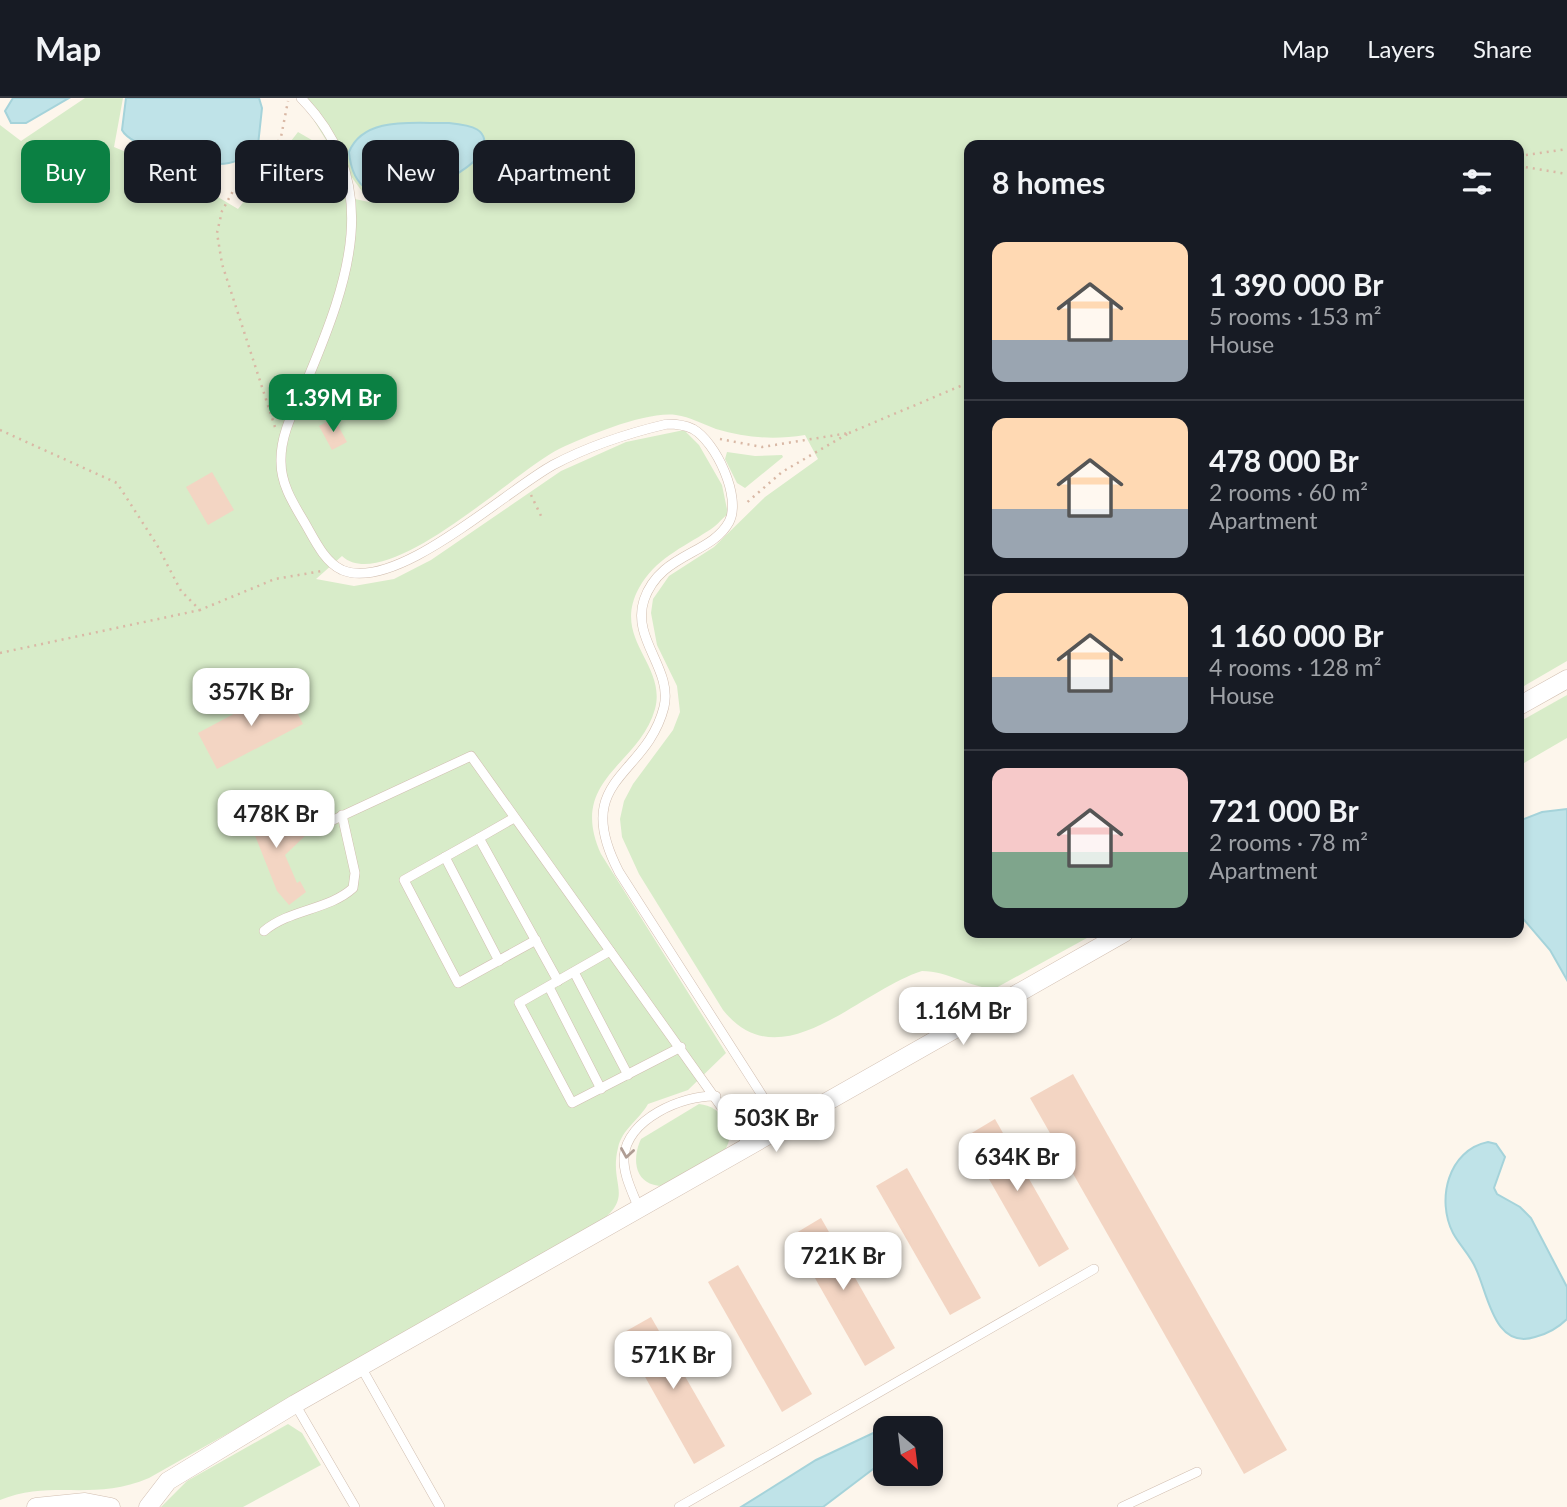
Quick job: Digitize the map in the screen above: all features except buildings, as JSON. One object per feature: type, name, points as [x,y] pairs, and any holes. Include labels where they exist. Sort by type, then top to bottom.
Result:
[{"type":"street","points":[[1524,703],[1567,679]]},
{"type":"street","points":[[148,1507],[167,1481],[295,1404],[1115,938]]},
{"type":"street","points":[[36,1507],[85,1502],[111,1507]]},
{"type":"lane","points":[[301,98],[338,148],[351,198],[348,267],[335,312],[288,423],[281,447],[285,487],[313,538],[337,567],[354,575],[371,574],[406,561],[524,482],[584,451],[667,424],[693,429],[711,448],[733,494],[733,508],[728,524],[711,540],[664,569],[644,599],[642,629],[661,676],[665,704],[652,734],[611,791],[603,811],[601,831],[619,872],[783,1128]]},
{"type":"lane","points":[[316,828],[471,756],[750,1147]]},
{"type":"lane","points":[[264,931],[289,915],[339,897],[353,888],[355,873],[342,815]]},
{"type":"lane","points":[[514,818],[404,880],[458,983],[536,940]]},
{"type":"lane","points":[[479,838],[558,981]]},
{"type":"lane","points":[[445,857],[499,961]]},
{"type":"lane","points":[[610,951],[519,1003],[572,1103],[681,1047]]},
{"type":"lane","points":[[574,972],[628,1075]]},
{"type":"lane","points":[[549,987],[601,1089]]},
{"type":"lane","points":[[639,1209],[624,1159],[631,1137],[646,1122],[676,1105],[703,1096],[716,1096]]},
{"type":"lane","points":[[679,1507],[1094,1269]]},
{"type":"lane","points":[[360,1367],[440,1507]]},
{"type":"lane","points":[[295,1404],[355,1507]]},
{"type":"lane","points":[[1122,1507],[1197,1472]]},
{"type":"path","points":[[281,447],[222,264],[217,233],[222,211],[233,191],[269,155],[281,137],[289,98]]},
{"type":"path","points":[[1524,155],[1567,149]]},
{"type":"path","points":[[1524,167],[1567,174]]},
{"type":"path","points":[[728,524],[743,505],[782,472],[849,433],[964,385]]},
{"type":"path","points":[[693,429],[717,438],[762,447],[849,433]]},
{"type":"path","points":[[0,430],[117,483],[157,545],[181,591],[200,610]]},
{"type":"path","points":[[537,506],[543,520]]},
{"type":"path","points":[[0,653],[200,610],[275,579],[318,570],[354,575]]},
{"type":"green space","points":[[85,98],[123,98],[114,147],[124,151],[124,203],[221,203],[221,199],[238,209],[243,203],[348,203],[348,192],[350,198],[362,201],[362,203],[459,203],[459,140],[362,140],[362,191],[348,172],[348,140],[326,140],[300,98],[1567,98],[1567,661],[1524,686],[1524,140],[964,140],[964,938],[1087,938],[994,989],[922,971],[897,981],[820,1025],[795,1035],[770,1037],[746,1030],[723,1010],[639,874],[622,837],[620,819],[624,801],[633,784],[673,730],[680,712],[677,686],[657,645],[651,613],[653,599],[669,576],[714,547],[765,497],[818,459],[805,435],[771,438],[749,436],[716,429],[676,415],[633,421],[600,431],[559,449],[419,546],[388,560],[362,564],[342,556],[316,579],[354,586],[394,579],[431,560],[561,471],[626,442],[684,430],[699,445],[722,485],[728,514],[711,529],[661,562],[639,588],[632,606],[631,622],[654,678],[657,693],[655,709],[647,728],[599,790],[593,808],[593,829],[601,854],[726,1053],[688,1090],[648,1104],[627,1130],[620,1141],[616,1162],[618,1200],[606,1217],[591,1228],[149,1478],[110,1489],[38,1491],[0,1500],[0,125],[21,141],[21,203],[110,203],[110,140],[22,140]]},
{"type":"green space","points":[[298,132],[312,140],[292,140]]},
{"type":"green space","points":[[727,452],[783,457],[745,488],[737,483],[725,459]]},
{"type":"green space","points":[[1567,695],[1567,738],[1524,763],[1524,719]]},
{"type":"green space","points":[[699,1104],[715,1109],[726,1121],[730,1136],[724,1151],[663,1186],[646,1182],[636,1163],[641,1139]]},
{"type":"green space","points":[[288,1424],[302,1433],[321,1465],[243,1507],[161,1507],[187,1481]]},
{"type":"water","points":[[13,98],[69,98],[26,123],[11,123],[5,111]]},
{"type":"water","points":[[126,98],[259,98],[262,108],[259,140],[235,140],[235,161],[230,163],[221,164],[221,140],[133,140],[122,130]]},
{"type":"water","points":[[407,123],[464,125],[481,133],[484,140],[473,140],[473,162],[459,172],[459,140],[362,140],[362,184],[355,176],[349,152],[356,140],[379,127]]},
{"type":"water","points":[[1567,809],[1567,980],[1550,950],[1524,920],[1524,819],[1542,812]]},
{"type":"water","points":[[1488,1142],[1496,1144],[1505,1157],[1494,1188],[1497,1194],[1520,1207],[1531,1218],[1567,1287],[1567,1319],[1552,1330],[1535,1337],[1521,1339],[1501,1328],[1489,1305],[1474,1264],[1453,1233],[1448,1220],[1446,1192],[1455,1166],[1463,1155],[1474,1147]]},
{"type":"water","points":[[873,1433],[873,1469],[823,1507],[741,1507],[816,1460]]}]
